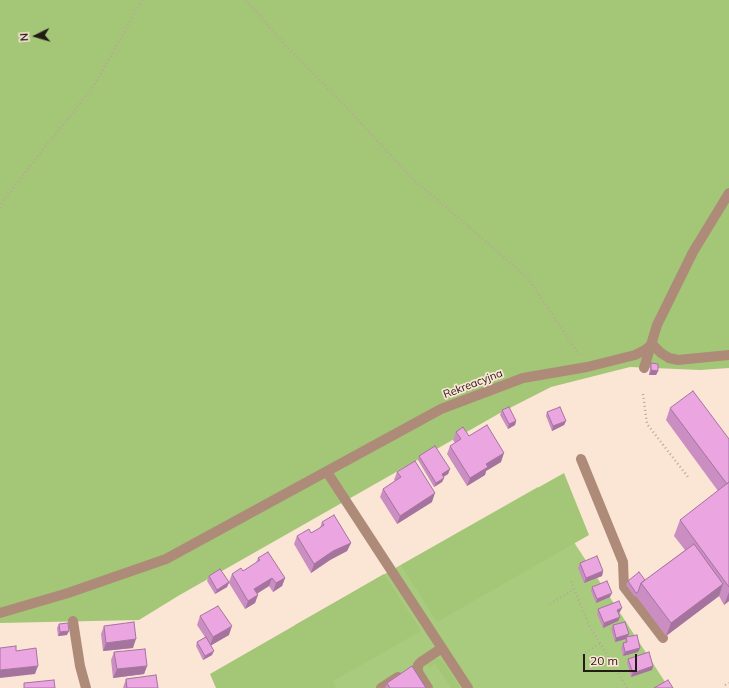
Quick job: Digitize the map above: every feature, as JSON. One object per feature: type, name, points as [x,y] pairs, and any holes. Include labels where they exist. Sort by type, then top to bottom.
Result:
[{"type":"street","points":[[644,368],[658,325],[693,252],[729,193]]},
{"type":"street","name":"Rekreacyjna","points":[[0,613],[68,594],[166,559],[327,472],[419,420],[448,407],[523,378],[587,367],[635,355],[645,350],[652,344]]},
{"type":"street","points":[[652,344],[660,353],[669,358],[678,360],[729,355]]},
{"type":"street","points":[[580,459],[623,562],[624,587],[663,638]]},
{"type":"street","points":[[327,472],[468,688]]},
{"type":"street","points":[[73,621],[80,666],[86,688]]},
{"type":"street","points":[[381,688],[442,648]]},
{"type":"street","points":[[421,662],[418,665],[417,671],[428,688]]},
{"type":"path","points":[[0,208],[2,202],[95,84],[142,0]]},
{"type":"path","points":[[246,0],[286,46],[414,180],[528,278],[587,367]]},
{"type":"path","points":[[643,394],[647,424],[688,477]]},
{"type":"path","points":[[571,581],[589,625],[627,688]]},
{"type":"path","points":[[550,604],[574,589]]},
{"type":"path","points":[[582,655],[600,643]]},
{"type":"path","points":[[725,686],[729,683]]},
{"type":"green space","points":[[0,0],[729,0],[729,368],[700,370],[630,367],[551,387],[500,413],[178,596],[139,620],[0,623]]},
{"type":"green space","points":[[564,473],[589,535],[437,622],[401,565]]},
{"type":"green space","points":[[538,487],[669,688],[337,688],[295,625]]},
{"type":"green space","points":[[384,574],[421,631],[333,681],[337,688],[216,688],[210,674]]},
{"type":"green space","points":[[436,659],[442,660],[460,688],[451,688],[435,663],[429,668],[428,665]]},
{"type":"building","points":[[651,363],[658,364],[658,371],[651,370]]},
{"type":"building","points":[[693,391],[729,439],[729,482],[727,484],[670,408]]},
{"type":"building","points":[[509,407],[516,421],[509,424],[502,410]]},
{"type":"building","points":[[560,407],[566,421],[553,426],[547,412]]},
{"type":"building","points":[[487,425],[504,453],[486,464],[488,467],[470,478],[450,446],[461,439],[456,432],[463,427],[469,436]]},
{"type":"building","points":[[435,446],[450,469],[442,474],[444,478],[436,483],[419,456]]},
{"type":"building","points":[[415,461],[435,493],[400,516],[383,489],[401,477],[397,472]]},
{"type":"building","points":[[729,482],[729,587],[680,520]]},
{"type":"building","points":[[334,515],[351,543],[333,551],[314,564],[297,536],[309,529],[311,533],[324,525],[322,522]]},
{"type":"building","points":[[694,544],[723,584],[671,623],[641,583]]},
{"type":"building","points":[[268,552],[285,578],[276,583],[272,578],[254,589],[258,595],[248,601],[232,574],[241,568],[243,571],[260,560],[258,558]]},
{"type":"building","points":[[597,556],[603,571],[586,578],[580,563]]},
{"type":"building","points":[[220,569],[229,582],[217,590],[209,576]]},
{"type":"building","points":[[639,572],[645,580],[641,583],[638,592],[636,593],[628,581]]},
{"type":"building","points":[[607,581],[612,593],[597,599],[592,587]]},
{"type":"building","points":[[619,601],[622,608],[617,610],[620,617],[604,623],[598,609]]},
{"type":"building","points":[[218,606],[232,626],[213,637],[200,616]]},
{"type":"building","points":[[134,622],[136,639],[106,643],[104,626]]},
{"type":"building","points":[[625,622],[629,634],[616,638],[613,625]]},
{"type":"building","points":[[68,623],[69,631],[60,632],[59,624]]},
{"type":"building","points":[[637,635],[640,648],[625,652],[623,643],[627,642],[626,637]]},
{"type":"building","points":[[206,637],[214,651],[205,656],[197,642]]},
{"type":"building","points":[[16,646],[16,651],[36,648],[38,666],[0,670],[0,648]]},
{"type":"building","points":[[145,649],[147,666],[117,669],[114,652]]},
{"type":"building","points":[[649,652],[653,666],[633,673],[628,659]]},
{"type":"building","points":[[412,666],[426,688],[390,688],[387,683]]},
{"type":"building","points":[[156,675],[158,688],[127,688],[126,679]]},
{"type":"building","points":[[54,680],[55,688],[24,688],[24,683]]},
{"type":"building","points":[[668,680],[673,688],[654,688]]}]
